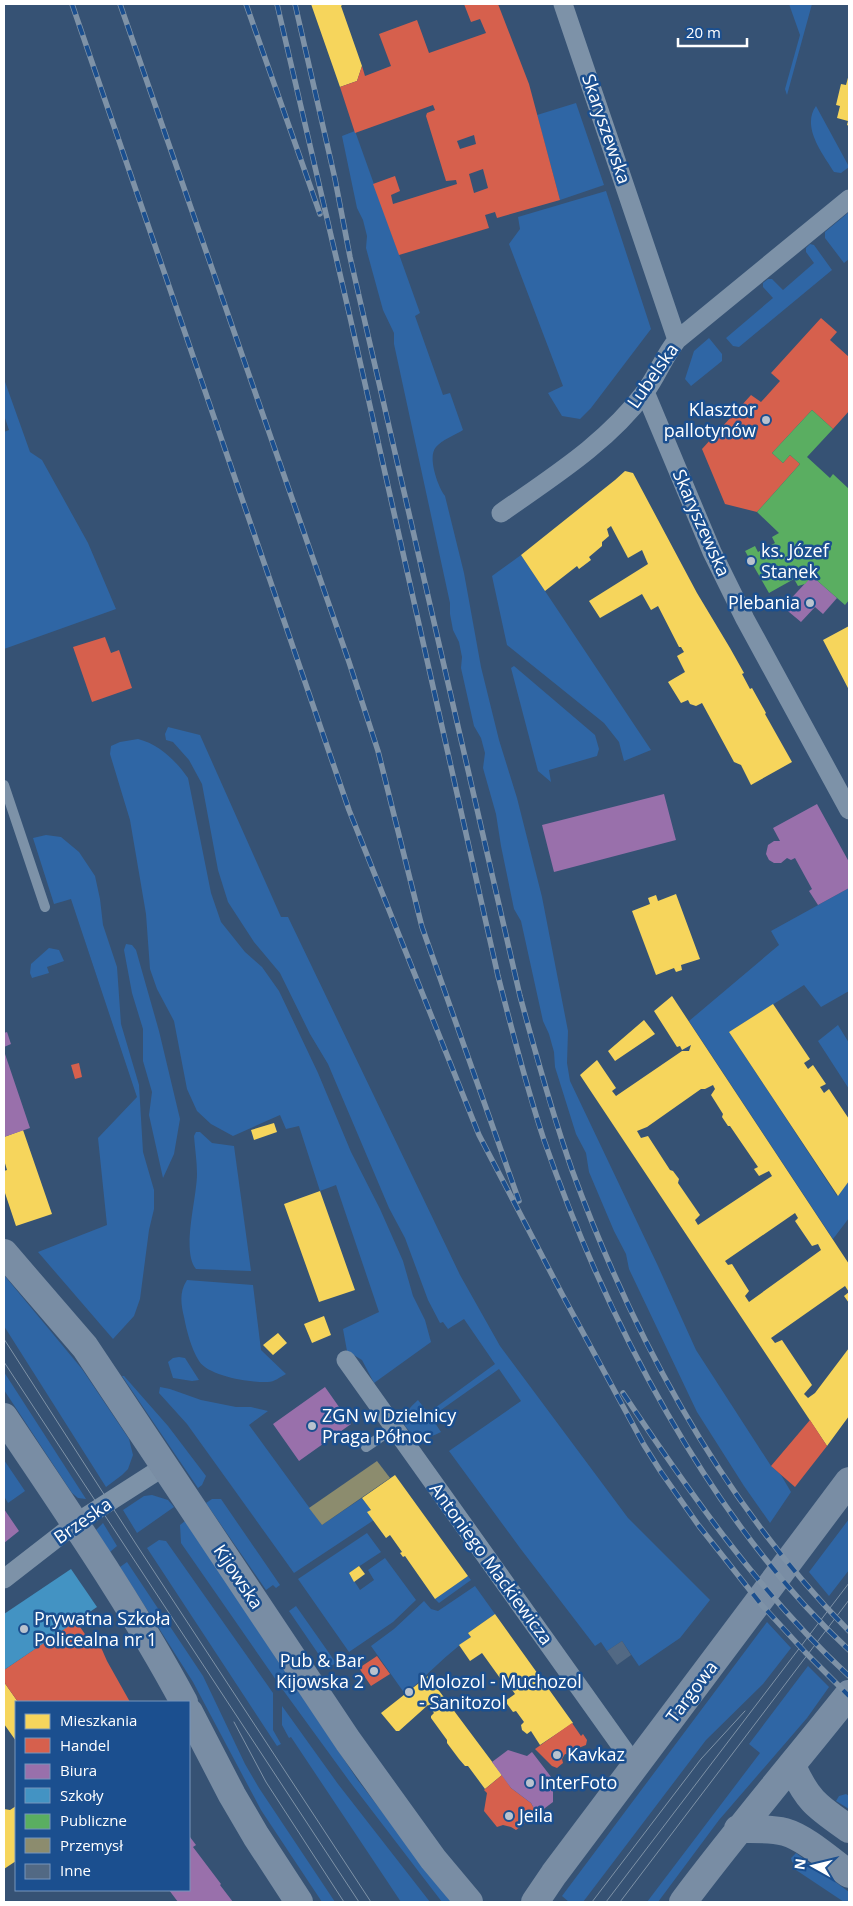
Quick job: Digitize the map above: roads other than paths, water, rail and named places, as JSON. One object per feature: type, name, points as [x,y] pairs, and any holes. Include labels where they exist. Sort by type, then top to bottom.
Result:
[{"type":"street","name":"Skaryszewska","points":[[563,4],[677,340]]},
{"type":"street","name":"Lubelska","points":[[501,513],[607,435],[645,392],[667,353],[677,340],[849,199]]},
{"type":"street","name":"Skaryszewska","points":[[645,392],[712,552],[749,627],[849,810]]},
{"type":"street","name":"Kijowska","points":[[4,1253],[85,1347],[348,1741],[432,1859],[469,1902]]},
{"type":"street","name":"Antoniego Mackiewicza","points":[[346,1360],[636,1767]]},
{"type":"street","points":[[4,1417],[104,1567],[183,1701]]},
{"type":"street","name":"Brzeska","points":[[4,1579],[76,1524],[165,1466]]},
{"type":"street","name":"Targowa","points":[[535,1902],[554,1874],[849,1481]]},
{"type":"street","points":[[683,1902],[738,1829],[792,1766],[849,1694]]},
{"type":"street","points":[[190,1714],[232,1795],[299,1902]]},
{"type":"street","points":[[792,1766],[810,1799],[849,1828]]},
{"type":"street","points":[[738,1829],[762,1829],[785,1832],[799,1838],[849,1874]]},
{"type":"lane","points":[[4,785],[45,907]]},
{"type":"lane","points":[[366,1447],[394,1428]]},
{"type":"tram line","points":[[4,1339],[371,1902]]},
{"type":"tram line","points":[[4,1362],[359,1902]]},
{"type":"tram line","points":[[606,1902],[849,1583]]},
{"type":"tram line","points":[[620,1902],[849,1600]]},
{"type":"tram line","points":[[592,1902],[701,1759],[745,1711]]},
{"type":"tram line","points":[[234,1722],[266,1782],[344,1902]]},
{"type":"railway","points":[[72,4],[349,810],[479,1135],[562,1294],[644,1445],[661,1472],[699,1526],[760,1603],[849,1696]]},
{"type":"railway","points":[[120,4],[349,662],[378,751],[422,927],[519,1201]]},
{"type":"railway","points":[[246,4],[320,214]]},
{"type":"railway","points":[[277,4],[350,317],[498,976],[525,1079],[544,1140],[569,1208],[598,1277],[631,1346],[667,1413],[707,1479],[751,1541],[798,1598],[849,1650]]},
{"type":"railway","points":[[295,4],[335,179],[350,257],[520,996],[544,1084],[572,1170],[596,1233],[624,1295],[653,1356],[686,1415],[722,1473],[761,1528],[803,1581],[849,1631]]},
{"type":"railway","points":[[623,1393],[700,1505],[756,1577],[816,1644],[849,1676]]},
{"type":"place","name":"Klasztor pallotynów","points":[[766,420]]},
{"type":"place","name":"ks. Józef Stanek","points":[[751,561]]},
{"type":"place","name":"Plebania","points":[[810,603]]},
{"type":"place","name":"ZGN w Dzielnicy Praga Północ","points":[[312,1426]]},
{"type":"place","name":"Prywatna Szkoła Policealna nr 1","points":[[24,1629]]},
{"type":"place","name":"Pub & Bar Kijowska 2","points":[[374,1671]]},
{"type":"place","name":"Molozol - Muchozol - Sanitozol","points":[[409,1692]]},
{"type":"place","name":"Kavkaz","points":[[557,1755]]},
{"type":"place","name":"InterFoto","points":[[530,1783]]},
{"type":"place","name":"Jeila","points":[[509,1816]]}]
